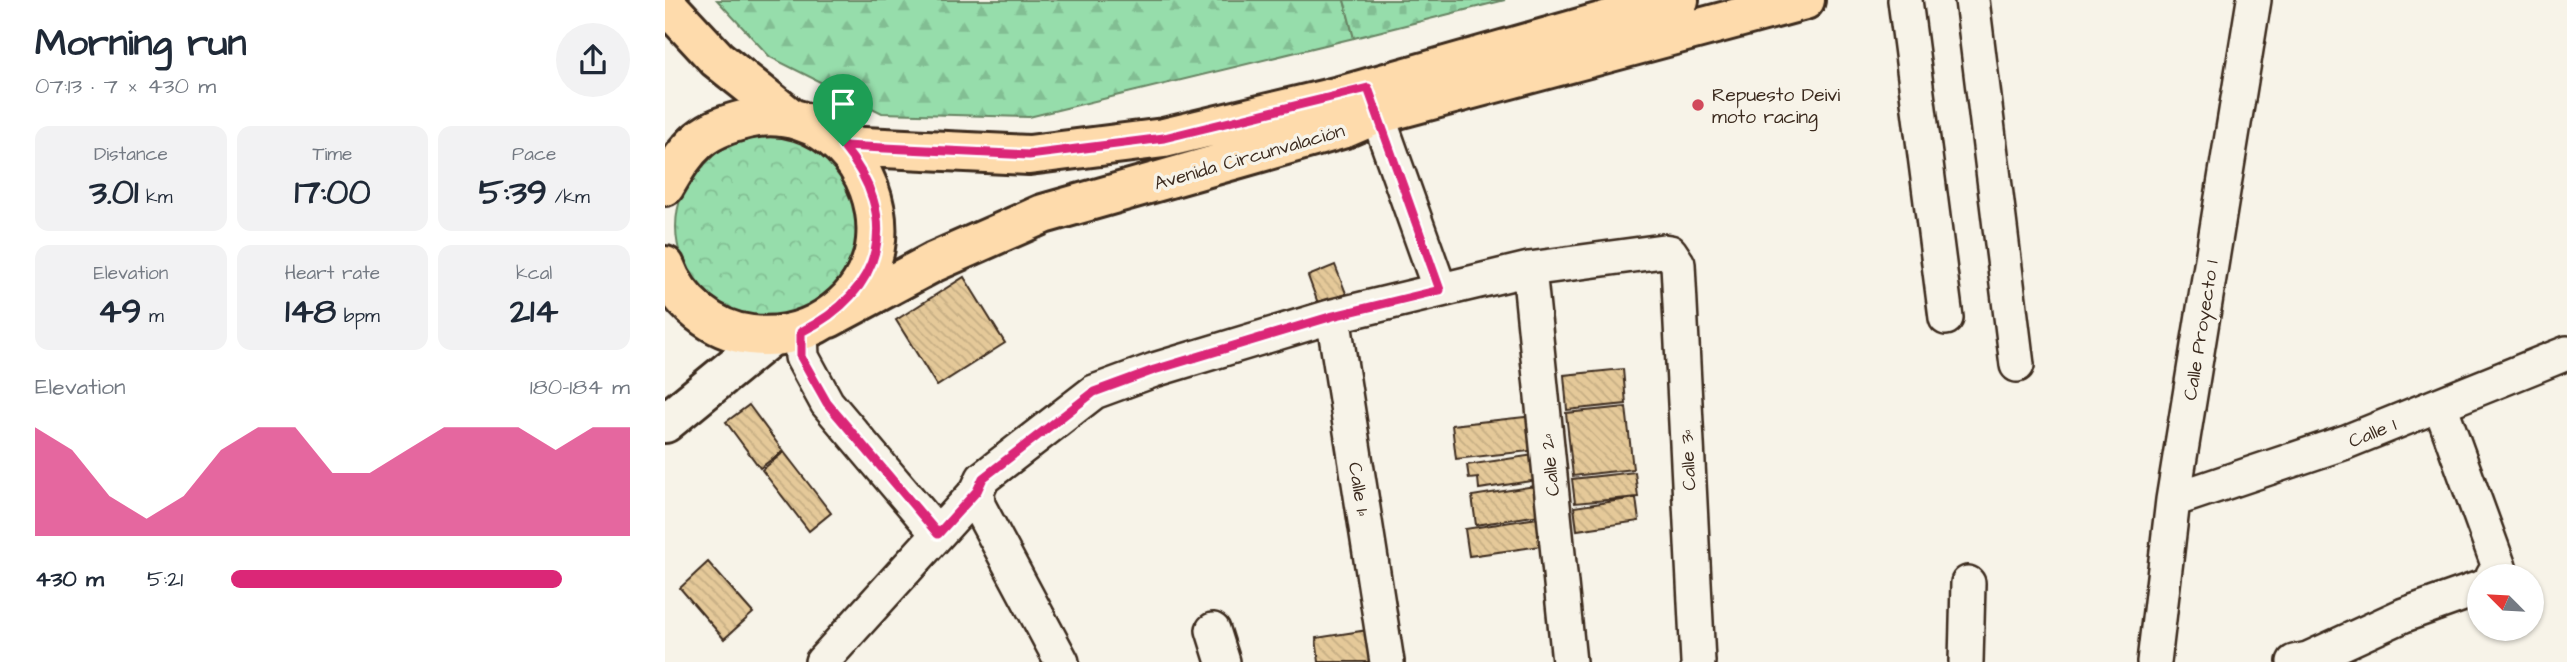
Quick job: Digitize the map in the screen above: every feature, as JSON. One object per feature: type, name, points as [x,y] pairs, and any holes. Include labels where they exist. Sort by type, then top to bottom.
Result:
[{"type":"main road","name":"Avenida Circunvalación","points":[[800,329],[934,262],[1043,214],[1345,128],[1372,102],[1679,0]]},
{"type":"main road","name":"Avenida Circunvalación","points":[[843,146],[1029,155],[1164,138],[1372,102],[1805,0]]},
{"type":"main road","points":[[665,3],[717,59],[791,118],[819,129],[843,146],[865,176],[873,194],[878,221],[875,250],[866,276],[850,300],[800,329],[665,423]]},
{"type":"main road","points":[[665,186],[679,161],[701,138],[729,123],[760,116],[791,118]]},
{"type":"main road","points":[[665,266],[670,279],[688,304],[712,323],[740,334],[800,329]]},
{"type":"street","points":[[1905,0],[1946,317]]},
{"type":"street","points":[[1972,0],[2017,365]]},
{"type":"street","name":"Calle Proyecto 1","points":[[2154,662],[2173,500],[2254,0]]},
{"type":"street","points":[[1372,102],[1440,290]]},
{"type":"street","name":"Calle 3ª","points":[[1529,269],[1663,251],[1675,258],[1698,662]]},
{"type":"street","points":[[822,662],[977,491],[983,478],[1094,392],[1154,370],[1333,316],[1529,269]]},
{"type":"street","name":"Calle 2ª","points":[[1529,269],[1569,662]]},
{"type":"street","name":"Calle 1ª","points":[[1333,316],[1387,662]]},
{"type":"street","points":[[800,329],[801,357],[827,403],[938,534]]},
{"type":"street","name":"Calle 1","points":[[2173,500],[2346,442],[2567,353]]},
{"type":"street","points":[[2439,405],[2498,564]]},
{"type":"street","points":[[977,491],[978,505],[1062,662]]},
{"type":"street","points":[[1966,662],[1968,583]]},
{"type":"street","points":[[2294,662],[2308,659],[2404,615],[2467,593]]},
{"type":"street","points":[[1213,630],[1223,662]]},
{"type":"green space","points":[[717,0],[1344,0],[1354,38],[1029,117],[882,113],[770,57]]},
{"type":"green space","points":[[1344,0],[1505,0],[1354,38]]},
{"type":"green space","points":[[768,135],[786,136],[803,142],[819,150],[833,162],[845,176],[853,192],[859,209],[859,245],[853,262],[845,278],[833,292],[819,304],[803,312],[786,318],[768,319],[750,318],[733,312],[717,304],[703,292],[691,278],[683,262],[677,245],[676,227],[677,209],[683,192],[691,176],[703,162],[717,150],[733,142],[750,136]]},
{"type":"building","points":[[1335,265],[1347,296],[1319,306],[1308,276]]},
{"type":"building","points":[[964,277],[1005,343],[937,386],[896,320]]},
{"type":"building","points":[[1623,369],[1626,404],[1567,410],[1564,375]]},
{"type":"building","points":[[749,405],[783,451],[760,468],[726,422]]},
{"type":"building","points":[[1626,407],[1633,469],[1573,476],[1566,413]]},
{"type":"building","points":[[1535,416],[1538,450],[1456,459],[1452,425]]},
{"type":"building","points":[[784,452],[831,513],[809,531],[762,470]]},
{"type":"building","points":[[1534,455],[1538,480],[1479,489],[1478,478],[1469,479],[1467,465]]},
{"type":"building","points":[[1635,472],[1638,497],[1575,503],[1572,479]]},
{"type":"building","points":[[1535,486],[1539,515],[1476,525],[1472,496]]},
{"type":"building","points":[[1636,498],[1639,521],[1577,530],[1574,507]]},
{"type":"building","points":[[1538,518],[1541,546],[1469,556],[1465,529]]},
{"type":"building","points":[[708,562],[753,613],[724,639],[680,588]]},
{"type":"building","points":[[1368,630],[1372,662],[1319,662],[1316,638]]},
{"type":"place","name":"Repuesto Deivi moto racing","points":[[1698,105]]},
{"type":"route","points":[[1368,88],[1375,115],[1440,290],[1333,316],[1154,370],[1094,392],[983,478],[977,491],[938,534],[827,403],[801,357],[801,332],[829,318],[850,300],[866,276],[875,250],[878,221],[873,194],[861,167],[843,146],[1029,155],[1164,138],[1368,88]]}]
